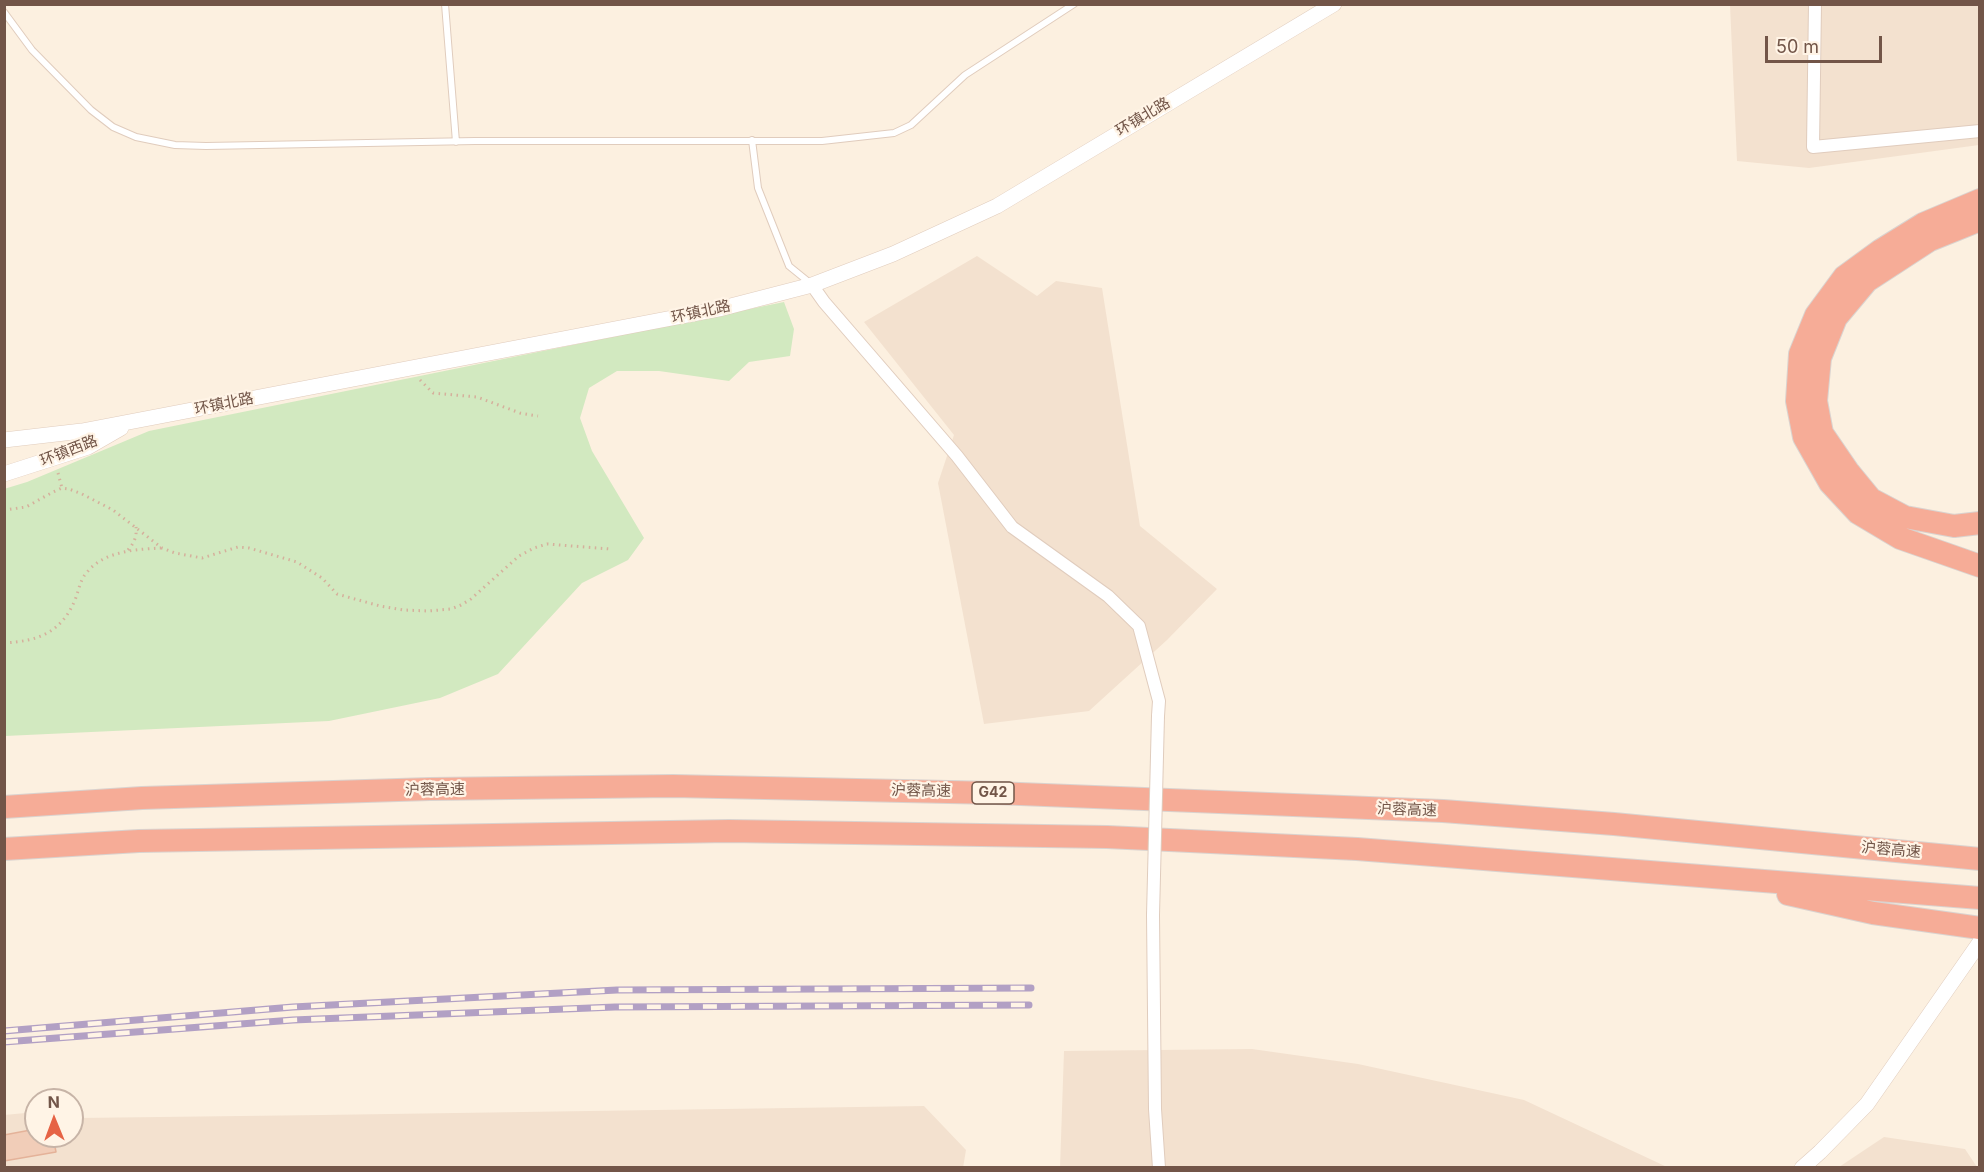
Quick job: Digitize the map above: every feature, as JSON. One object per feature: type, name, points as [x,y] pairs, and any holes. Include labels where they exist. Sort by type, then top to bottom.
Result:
[{"type":"highway","points":[[1980,200],[1923,224],[1881,250],[1844,277],[1816,315],[1800,354],[1797,401],[1804,437],[1830,483],[1858,513],[1900,538],[1980,566]]},
{"type":"highway","points":[[1980,220],[1930,240],[1867,281],[1836,318],[1820,358],[1816,401],[1822,433],[1848,471],[1871,498],[1905,517],[1954,526],[1980,523]]},
{"type":"highway","name":"沪蓉高速","points":[[4,807],[142,798],[430,789],[649,786],[995,793],[1454,812],[1626,825],[1980,859]]},
{"type":"highway","points":[[4,849],[151,841],[729,831],[1084,836],[1357,849],[1980,898]]},
{"type":"highway","points":[[1705,876],[1873,913],[1975,932]]},
{"type":"street","name":"环镇北路","points":[[4,440],[82,431],[415,368],[719,309],[812,285],[893,254],[998,206],[1334,4]]},
{"type":"street","points":[[1815,4],[1814,147],[1980,131]]},
{"type":"street","points":[[812,285],[824,302],[957,456],[1012,527],[1108,596],[1139,626],[1159,701],[1153,915],[1155,1109],[1159,1167]]},
{"type":"street","name":"环镇西路","points":[[4,474],[88,447],[131,422]]},
{"type":"street","points":[[1802,1167],[1867,1104],[1975,932]]},
{"type":"lane","points":[[445,4],[456,142]]},
{"type":"lane","points":[[4,12],[32,50],[91,110],[112,127],[136,137],[175,145],[206,146],[456,142],[822,141],[894,133],[911,125],[965,75],[1074,4]]},
{"type":"lane","points":[[752,140],[758,188],[789,266],[812,285]]},
{"type":"path","points":[[415,368],[419,378],[433,393],[477,397],[520,413],[538,416]]},
{"type":"path","points":[[4,510],[26,507],[62,488],[82,494],[113,510],[162,548],[190,557],[202,558],[238,547],[249,548],[297,562],[322,578],[337,594],[380,606],[428,610],[451,609],[461,605],[471,599],[508,564],[534,548],[547,544],[562,544],[610,549]]},
{"type":"path","points":[[127,552],[135,540],[136,527]]},
{"type":"path","points":[[4,644],[36,639],[63,623],[76,598],[82,579],[89,569],[110,557],[127,552],[162,548]]},
{"type":"shaded area","points":[[1730,5],[1979,5],[1979,145],[1809,168],[1737,161]]},
{"type":"shaded area","points":[[977,256],[1037,296],[1056,281],[1102,288],[1140,526],[1217,589],[1167,640],[1089,711],[984,724],[938,483],[954,435],[864,322]]},
{"type":"shaded area","points":[[1252,1049],[1358,1064],[1524,1100],[1667,1167],[1060,1168],[1064,1051]]},
{"type":"shaded area","points":[[924,1106],[966,1150],[963,1168],[5,1168],[4,1115],[24,1113],[24,1148],[84,1148],[84,1118]]},
{"type":"shaded area","points":[[1884,1137],[1965,1149],[1977,1167],[1839,1167]]},
{"type":"green space","points":[[784,302],[794,329],[790,356],[749,362],[729,381],[659,371],[617,371],[589,388],[580,418],[592,451],[644,538],[628,560],[582,583],[498,674],[440,698],[329,721],[5,736],[4,489],[27,482],[149,431]]},
{"type":"building","points":[[24,1131],[24,1148],[55,1148],[56,1152],[4,1161],[4,1135]]},
{"type":"railway","points":[[4,1031],[293,1007],[617,990],[1031,988]]},
{"type":"railway","points":[[4,1042],[293,1020],[615,1007],[1029,1005]]}]
